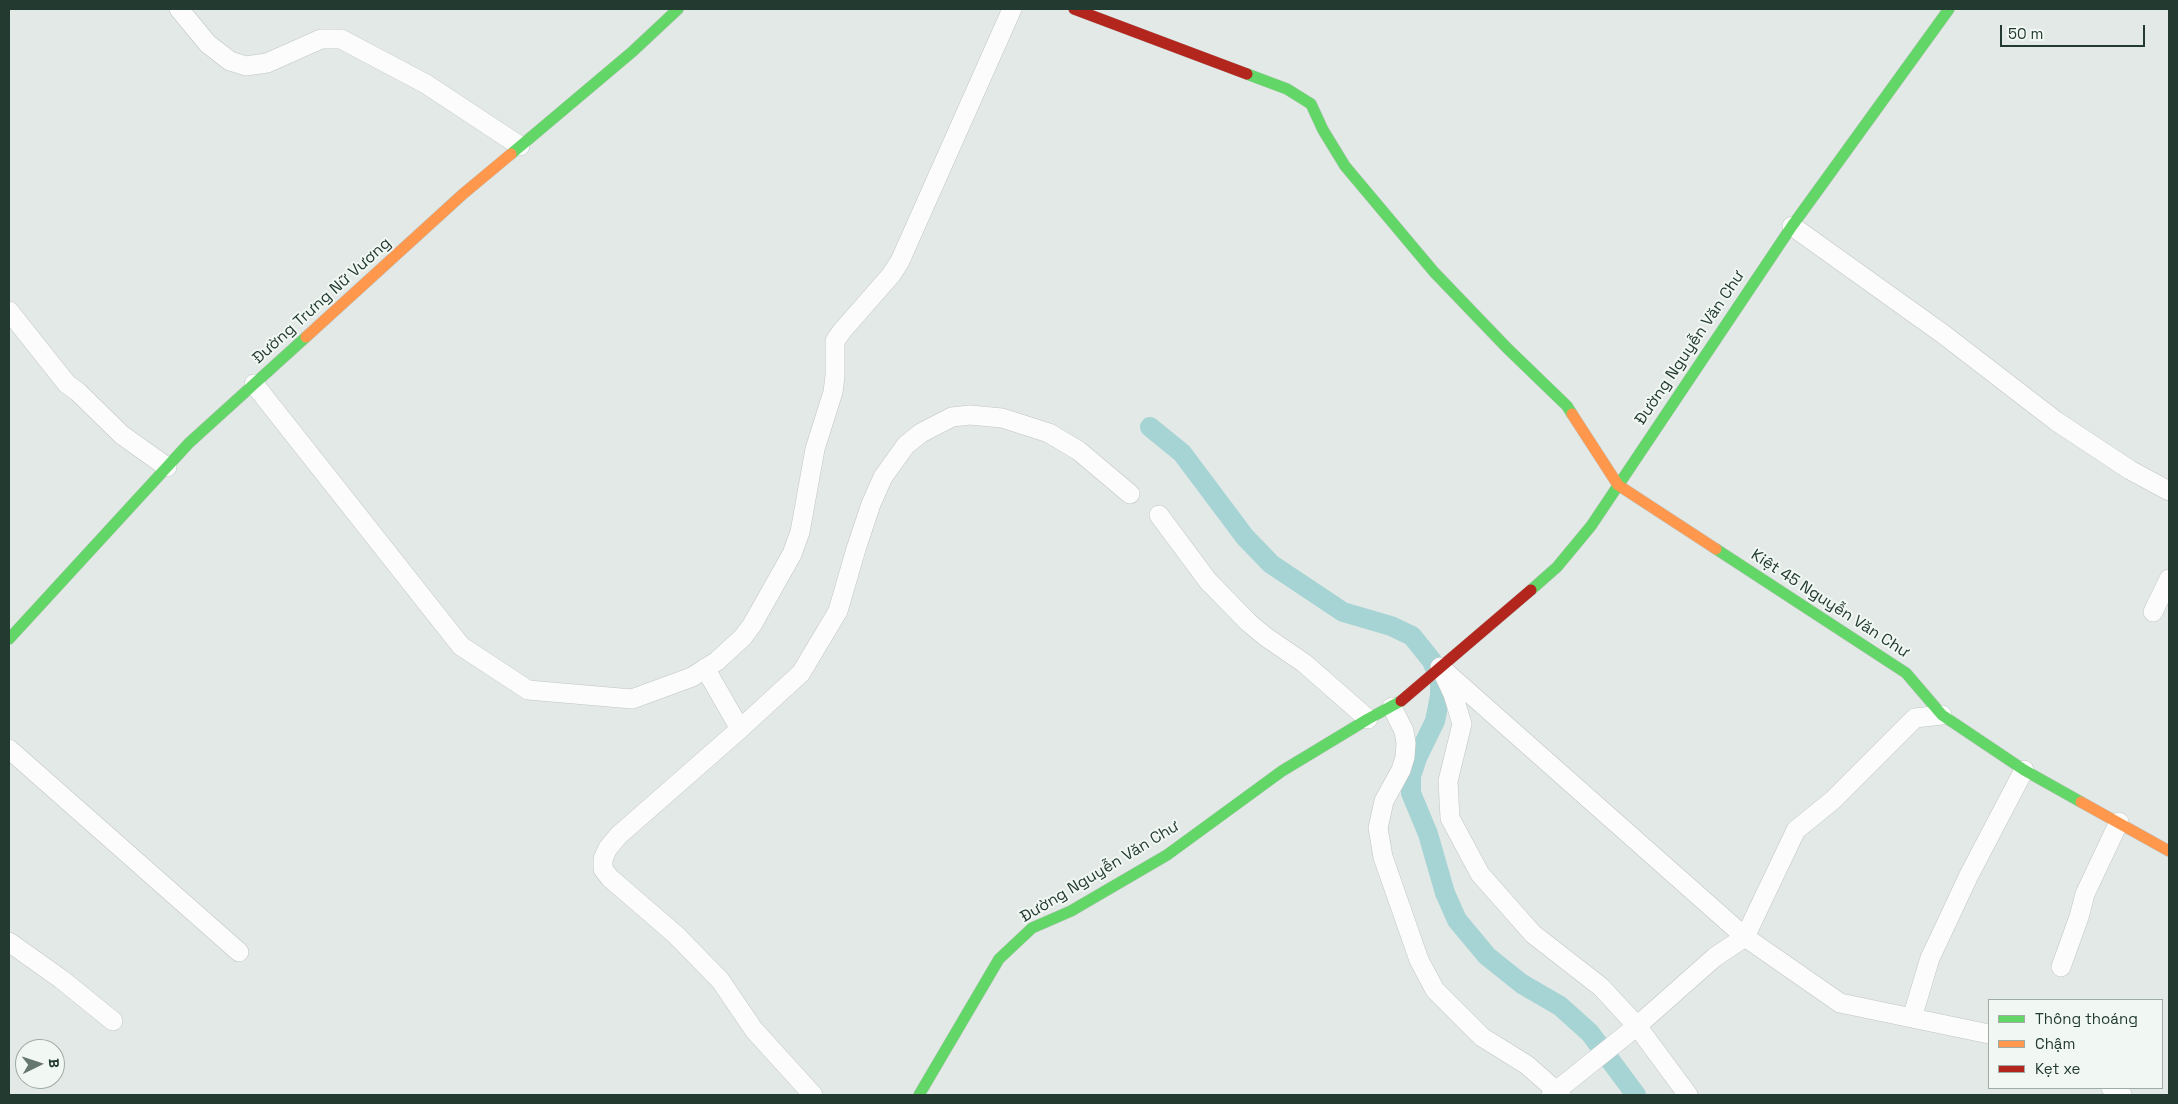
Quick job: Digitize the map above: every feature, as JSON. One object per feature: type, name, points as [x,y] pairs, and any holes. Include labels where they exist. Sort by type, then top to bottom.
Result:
[{"type":"street","points":[[179,9],[208,44],[230,61],[246,66],[267,63],[320,38],[341,39],[426,84],[520,146]]},
{"type":"street","name":"Đường Trưng Nữ Vương","points":[[9,639],[189,443],[463,194],[632,52],[678,9]]},
{"type":"street","points":[[254,384],[461,646],[528,690],[632,699],[692,676],[709,675],[747,631],[792,554],[800,532],[815,449],[833,392],[835,341],[885,283],[900,261],[1012,9]]},
{"type":"street","points":[[1074,9],[1287,89],[1311,104],[1323,130],[1345,166],[1434,272],[1507,348],[1568,406],[1618,485]]},
{"type":"street","name":"Đường Nguyễn Văn Chư","points":[[919,1095],[998,959],[1032,928],[1072,911],[1167,855],[1282,771],[1398,703],[1557,567],[1591,526],[1792,226],[1949,9]]},
{"type":"street","points":[[1792,226],[1943,334],[2056,421],[2130,470],[2169,492]]},
{"type":"street","points":[[9,311],[67,384],[78,392],[122,435],[167,467]]},
{"type":"street","points":[[813,1095],[754,1030],[720,980],[676,935],[635,897],[610,878],[603,869],[602,859],[618,835],[736,722],[801,673],[838,611],[862,531],[883,478],[906,445],[934,425],[952,417],[1002,418],[1049,433],[1079,451],[1130,494]]},
{"type":"street","name":"Kiệt 45 Nguyễn Văn Chư","points":[[1618,485],[1906,673],[1942,715],[2024,770],[2169,851]]},
{"type":"street","points":[[1159,515],[1208,581],[1249,623],[1304,663],[1368,719]]},
{"type":"street","points":[[2153,612],[2169,579]]},
{"type":"street","points":[[1435,673],[1745,937],[1840,1003],[1988,1034]]},
{"type":"street","points":[[1435,673],[1453,694],[1462,724],[1448,782],[1450,818],[1480,874],[1533,934],[1601,987],[1688,1095]]},
{"type":"street","points":[[709,675],[736,722]]},
{"type":"street","points":[[1398,703],[1406,743],[1405,757],[1401,770],[1384,802],[1378,828],[1383,857],[1419,960],[1436,990],[1477,1033],[1527,1064],[1556,1094],[1588,1064],[1635,1027],[1715,957],[1745,937],[1796,830],[1834,800],[1915,718],[1942,715]]},
{"type":"street","points":[[9,749],[239,952]]},
{"type":"street","points":[[1912,1018],[1930,958],[1969,875],[2024,770]]},
{"type":"street","points":[[2061,967],[2085,894],[2119,822]]},
{"type":"street","points":[[9,942],[61,979],[114,1021]]},
{"type":"waterway","points":[[1150,427],[1182,453],[1245,537],[1271,564],[1343,612],[1391,626],[1412,636],[1432,661],[1440,680],[1440,696],[1435,721],[1417,758],[1411,776],[1411,793],[1428,834],[1445,893],[1457,920],[1487,956],[1522,984],[1560,1006],[1590,1033],[1636,1095]]},
{"type":"traffic: fast","points":[[511,154],[632,52],[678,9]]},
{"type":"traffic: fast","points":[[1531,590],[1557,567],[1591,526],[1792,226],[1949,9]]},
{"type":"traffic: fast","points":[[1247,74],[1287,89],[1311,104],[1323,130],[1345,166],[1434,272],[1507,348],[1567,406],[1572,414]]},
{"type":"traffic: fast","points":[[9,639],[189,443],[306,337]]},
{"type":"traffic: fast","points":[[1716,549],[1906,673],[1942,715],[2024,770],[2081,802]]},
{"type":"traffic: fast","points":[[919,1095],[999,959],[1032,928],[1071,911],[1167,855],[1282,771],[1401,701]]},
{"type":"traffic: slow","points":[[306,337],[463,194],[511,154]]},
{"type":"traffic: slow","points":[[1572,414],[1618,485],[1716,549]]},
{"type":"traffic: slow","points":[[2081,802],[2169,851]]},
{"type":"traffic: jam","points":[[1074,9],[1247,74]]},
{"type":"traffic: jam","points":[[1401,701],[1531,590]]}]
